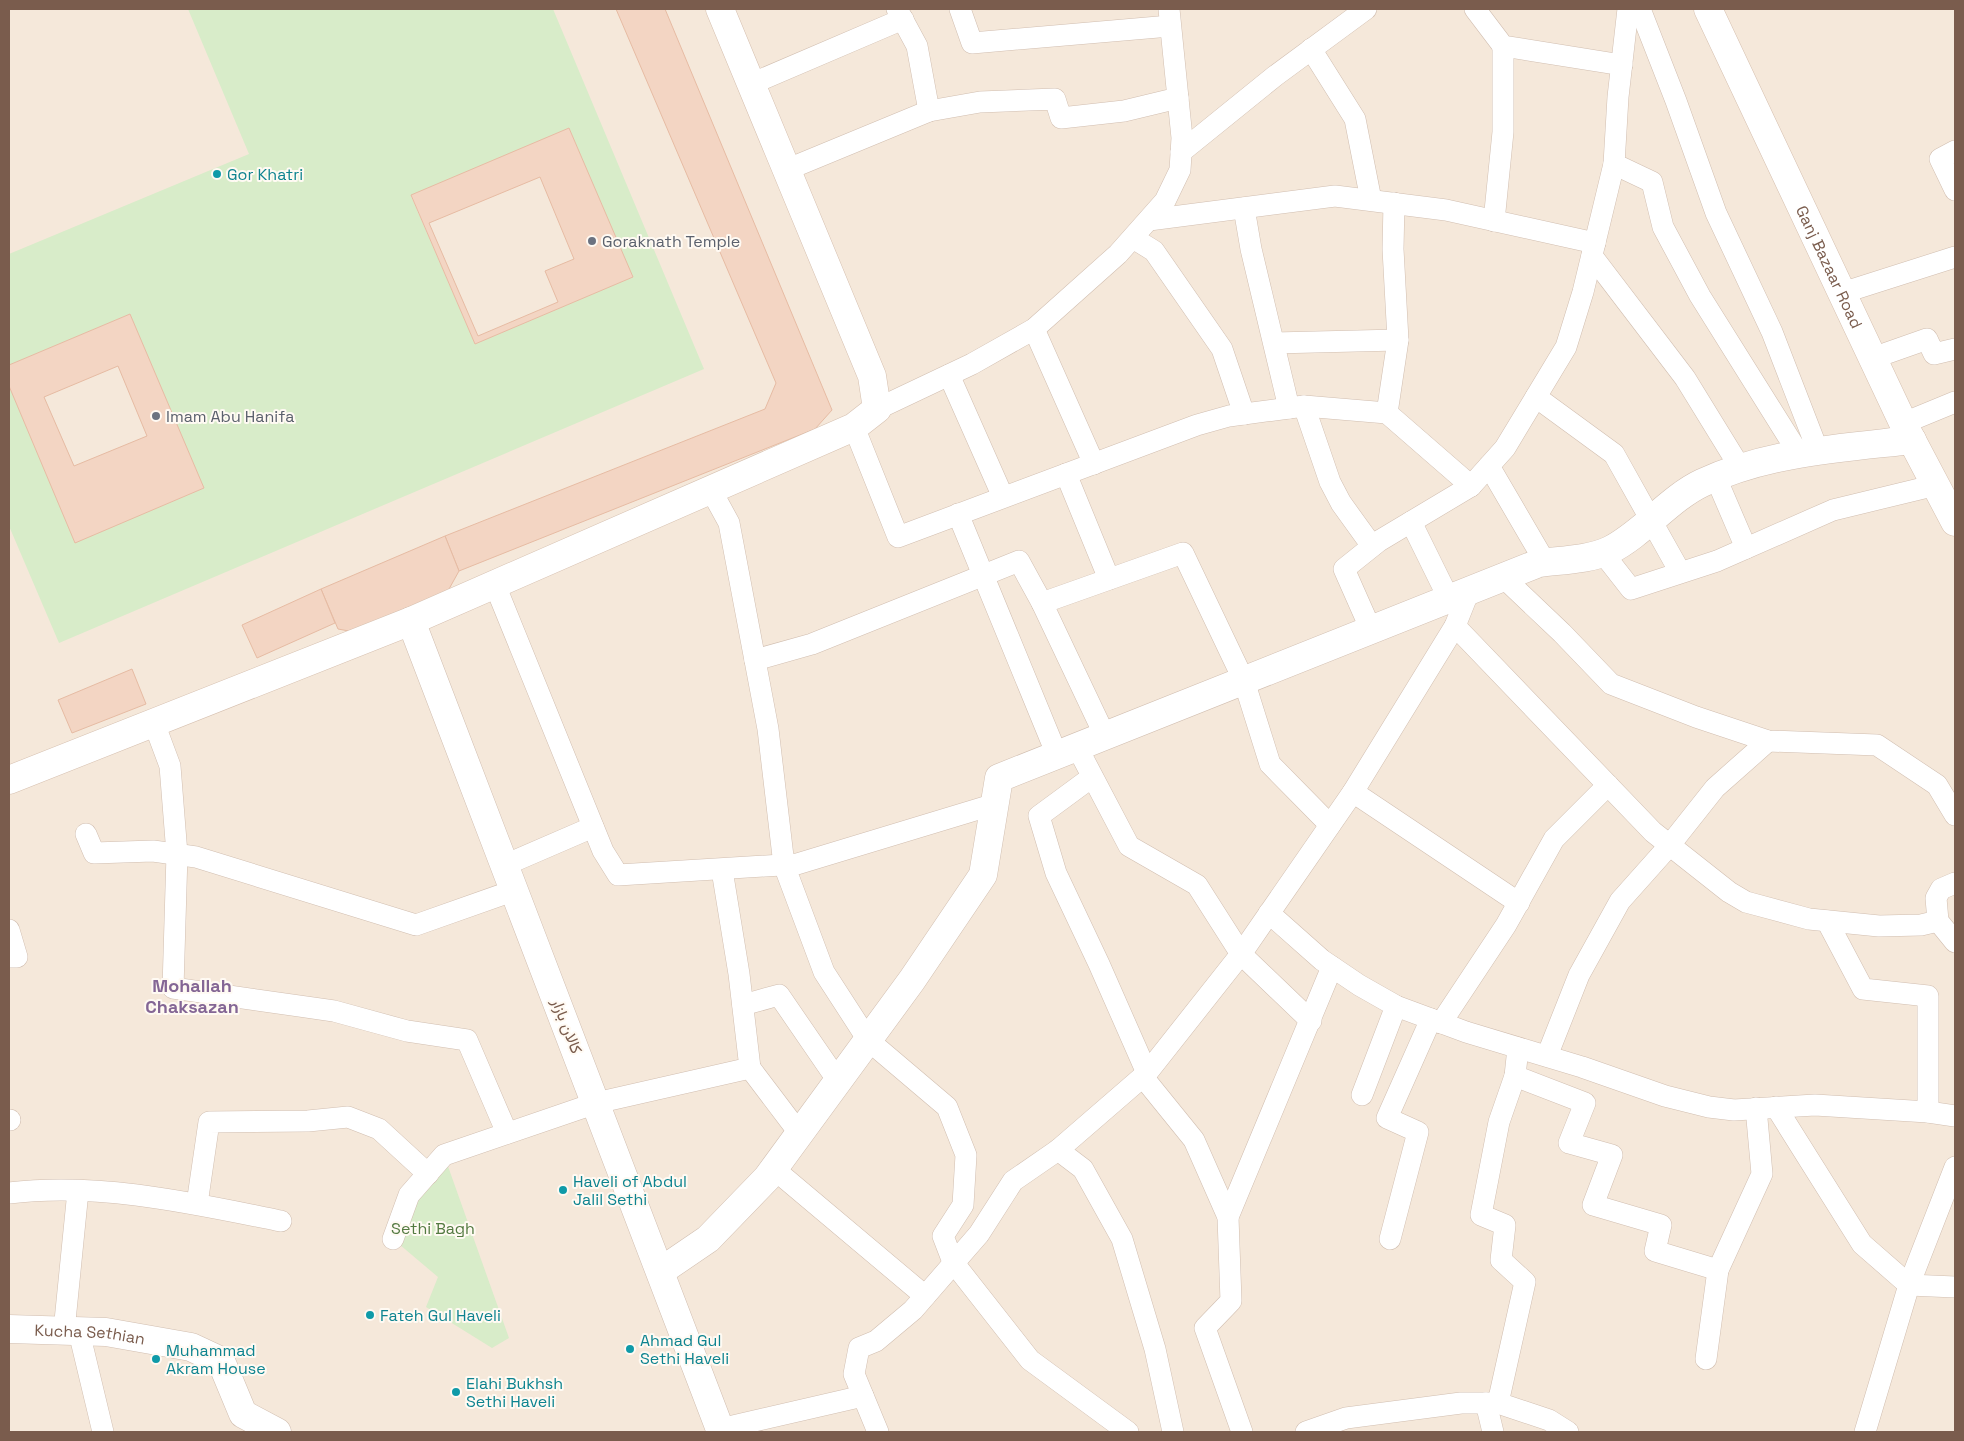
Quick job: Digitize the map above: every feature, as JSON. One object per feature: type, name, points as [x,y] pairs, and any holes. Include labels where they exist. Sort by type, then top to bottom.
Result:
[{"type":"street","points":[[9,780],[411,621],[854,428],[877,409],[872,376],[720,9]]},
{"type":"street","name":"Ganj Bazaar Road","points":[[1708,9],[1872,358],[1955,522]]},
{"type":"street","points":[[661,1271],[708,1239],[774,1169],[868,1040],[983,875],[999,778],[1503,577],[1545,562],[1580,559],[1610,550],[1701,483],[1809,452],[1908,431]]},
{"type":"street","name":"کالان بازار","points":[[411,621],[721,1431]]},
{"type":"street","name":"Kucha Sethian","points":[[9,1329],[106,1332],[191,1347],[221,1360],[243,1414],[277,1432]]},
{"type":"lane","points":[[877,409],[949,375],[1034,329],[1118,254],[1133,238],[1165,201],[1180,170],[1178,98],[1169,17],[972,43],[960,9]]},
{"type":"lane","points":[[1181,152],[1310,49],[1366,9]]},
{"type":"lane","points":[[1475,9],[1503,46],[1503,132],[1494,220]]},
{"type":"lane","points":[[1371,630],[1344,569],[1372,546],[1471,486],[1505,448],[1566,348],[1594,250],[1614,164],[1628,9]]},
{"type":"lane","points":[[1634,9],[1642,14],[1676,101],[1716,214],[1772,332],[1809,452]]},
{"type":"lane","points":[[751,84],[900,14],[918,46],[929,111]]},
{"type":"lane","points":[[1503,46],[1622,66]]},
{"type":"lane","points":[[1310,49],[1355,119],[1371,200]]},
{"type":"lane","points":[[786,170],[929,111],[980,102],[1055,99],[1061,118],[1124,111],[1178,98]]},
{"type":"lane","points":[[1955,151],[1940,159],[1955,190]]},
{"type":"lane","points":[[1614,164],[1652,182],[1663,227],[1700,296],[1809,452]]},
{"type":"lane","points":[[1149,220],[1335,196],[1446,210],[1494,220],[1594,250],[1685,378],[1728,474],[1746,548]]},
{"type":"lane","points":[[1387,413],[1398,340],[1393,250],[1394,203]]},
{"type":"lane","points":[[1244,208],[1250,248],[1274,343],[1296,407],[1341,503],[1372,546]]},
{"type":"lane","points":[[1133,238],[1154,251],[1222,349],[1244,414]]},
{"type":"lane","points":[[1842,293],[1955,257]]},
{"type":"lane","points":[[1034,329],[1094,464]]},
{"type":"lane","points":[[1872,358],[1927,339],[1934,354],[1955,349]]},
{"type":"lane","points":[[1274,343],[1398,340]]},
{"type":"lane","points":[[949,375],[1003,497]]},
{"type":"lane","points":[[1536,397],[1614,454],[1680,572]]},
{"type":"lane","points":[[1908,431],[1955,402]]},
{"type":"lane","points":[[854,428],[898,537],[1197,425],[1244,414],[1296,407],[1387,413],[1471,486]]},
{"type":"lane","points":[[1489,466],[1545,562]]},
{"type":"lane","points":[[1066,474],[1109,579]]},
{"type":"lane","points":[[1602,552],[1631,589],[1717,561],[1833,510],[1936,485]]},
{"type":"lane","points":[[711,490],[729,523],[768,729],[784,864],[824,972],[868,1040],[947,1107],[966,1155],[963,1205],[943,1236],[953,1262],[1030,1360],[1128,1432]]},
{"type":"lane","points":[[958,514],[983,574],[1067,751],[1092,777],[1129,846],[1197,885],[1241,954],[1311,1021]]},
{"type":"lane","points":[[878,1432],[854,1374],[859,1348],[876,1341],[913,1310],[979,1234],[1013,1181],[1058,1150],[1145,1075],[1241,954],[1353,792],[1455,626],[1459,595],[1411,522]]},
{"type":"lane","points":[[1042,603],[1183,553],[1244,681],[1270,764],[1330,825]]},
{"type":"lane","points":[[755,660],[812,644],[1019,561],[1042,603],[1105,736]]},
{"type":"lane","points":[[1503,577],[1562,633],[1611,684],[1696,717],[1768,741],[1877,745],[1937,785],[1955,815]]},
{"type":"lane","points":[[495,585],[593,828],[603,851],[618,875],[797,864],[995,804]]},
{"type":"lane","points":[[1455,626],[1669,846],[1729,892],[1746,902],[1777,912],[1827,921],[1879,926],[1921,924],[1938,921]]},
{"type":"lane","points":[[154,723],[170,766],[178,854],[173,988],[334,1012],[407,1032],[467,1040],[507,1133]]},
{"type":"lane","points":[[1547,1056],[1579,975],[1620,901],[1669,846],[1715,788],[1768,741]]},
{"type":"lane","points":[[1092,777],[1039,816],[1056,872],[1099,964],[1145,1075],[1194,1140],[1228,1217],[1231,1301],[1205,1328],[1242,1432]]},
{"type":"lane","points":[[1390,1239],[1418,1132],[1387,1118],[1436,1021],[1506,926],[1554,839],[1608,785]]},
{"type":"lane","points":[[1353,792],[1519,903]]},
{"type":"lane","points":[[505,865],[593,828]]},
{"type":"lane","points":[[86,834],[94,853],[153,851],[196,857],[416,925],[515,890]]},
{"type":"lane","points":[[722,870],[743,1005],[750,1068],[800,1134]]},
{"type":"lane","points":[[1955,883],[1941,889],[1936,898],[1938,921],[1955,942]]},
{"type":"lane","points":[[1269,913],[1332,967],[1396,1006],[1436,1021],[1666,1096],[1709,1107],[1734,1110],[1815,1105],[1928,1112],[1955,1116]]},
{"type":"lane","points":[[1827,921],[1863,989],[1928,996],[1928,1112]]},
{"type":"lane","points":[[9,930],[16,957],[9,957]]},
{"type":"lane","points":[[1228,1217],[1332,967]]},
{"type":"lane","points":[[743,1005],[779,995],[838,1081]]},
{"type":"lane","points":[[1362,1095],[1396,1006]]},
{"type":"lane","points":[[1492,1432],[1492,1403],[1525,1282],[1501,1260],[1504,1224],[1481,1215],[1499,1122],[1515,1076],[1518,1048]]},
{"type":"lane","points":[[393,1239],[409,1195],[444,1155],[596,1103],[750,1068]]},
{"type":"lane","points":[[1515,1076],[1585,1103],[1569,1143],[1612,1155],[1593,1205],[1661,1225],[1655,1250],[1718,1270]]},
{"type":"lane","points":[[1706,1359],[1718,1270],[1762,1174],[1766,1108]]},
{"type":"lane","points":[[1766,1108],[1862,1244],[1909,1285],[1955,1287]]},
{"type":"lane","points":[[197,1204],[209,1122],[308,1121],[348,1117],[379,1129],[428,1174]]},
{"type":"lane","points":[[1058,1150],[1083,1169],[1122,1239],[1155,1348],[1173,1432]]},
{"type":"lane","points":[[1865,1432],[1909,1285],[1950,1198],[1955,1167]]},
{"type":"lane","points":[[774,1169],[925,1296]]},
{"type":"lane","points":[[9,1193],[43,1189],[78,1191],[197,1204],[281,1221]]},
{"type":"lane","points":[[78,1191],[72,1331],[103,1432]]},
{"type":"lane","points":[[721,1431],[863,1396]]},
{"type":"lane","points":[[1306,1432],[1346,1418],[1461,1403],[1492,1403],[1549,1420],[1568,1432]]},
{"type":"shaded area","points":[[9,9],[1955,9],[1955,1432],[9,1432]]},
{"type":"green space","points":[[188,9],[553,9],[704,369],[59,643],[9,526],[9,386],[75,542],[204,488],[130,314],[9,365],[9,254],[249,154]],"holes":[[[569,128],[632,277],[475,344],[411,196]]]},
{"type":"green space","name":"Sethi Bagh","points":[[444,1155],[509,1338],[492,1348],[426,1307],[438,1277],[393,1239]]},
{"type":"building","points":[[616,9],[665,9],[832,410],[815,429],[459,571],[445,536],[765,409],[776,383]]},
{"type":"building","name":"Goraknath Temple","points":[[569,128],[633,277],[475,344],[411,195]],"holes":[[[540,177],[574,259],[545,271],[558,302],[478,336],[429,223]]]},
{"type":"building","name":"Imam Abu Hanifa","points":[[130,314],[204,488],[75,543],[9,386],[9,365]],"holes":[[[118,366],[147,436],[74,466],[44,397]]]},
{"type":"building","points":[[445,536],[459,571],[444,598],[365,634],[338,629],[321,589]]},
{"type":"building","points":[[321,589],[335,623],[257,658],[242,625]]},
{"type":"building","points":[[132,669],[146,704],[72,733],[58,700]]},
{"type":"place","name":"Gor Khatri","points":[[217,174]]},
{"type":"place","name":"Goraknath Temple","points":[[592,241]]},
{"type":"place","name":"Imam Abu Hanifa","points":[[156,416]]},
{"type":"place","name":"Haveli of Abdul Jalil Sethi","points":[[563,1190]]},
{"type":"place","name":"Fateh Gul Haveli","points":[[370,1315]]},
{"type":"place","name":"Ahmad Gul Sethi Haveli","points":[[630,1349]]},
{"type":"place","name":"Muhammad Akram House","points":[[156,1359]]},
{"type":"place","name":"Elahi Bukhsh Sethi Haveli","points":[[456,1392]]},
{"type":"district","name":"Mohallah Chaksazan","points":[[192,995]]}]
